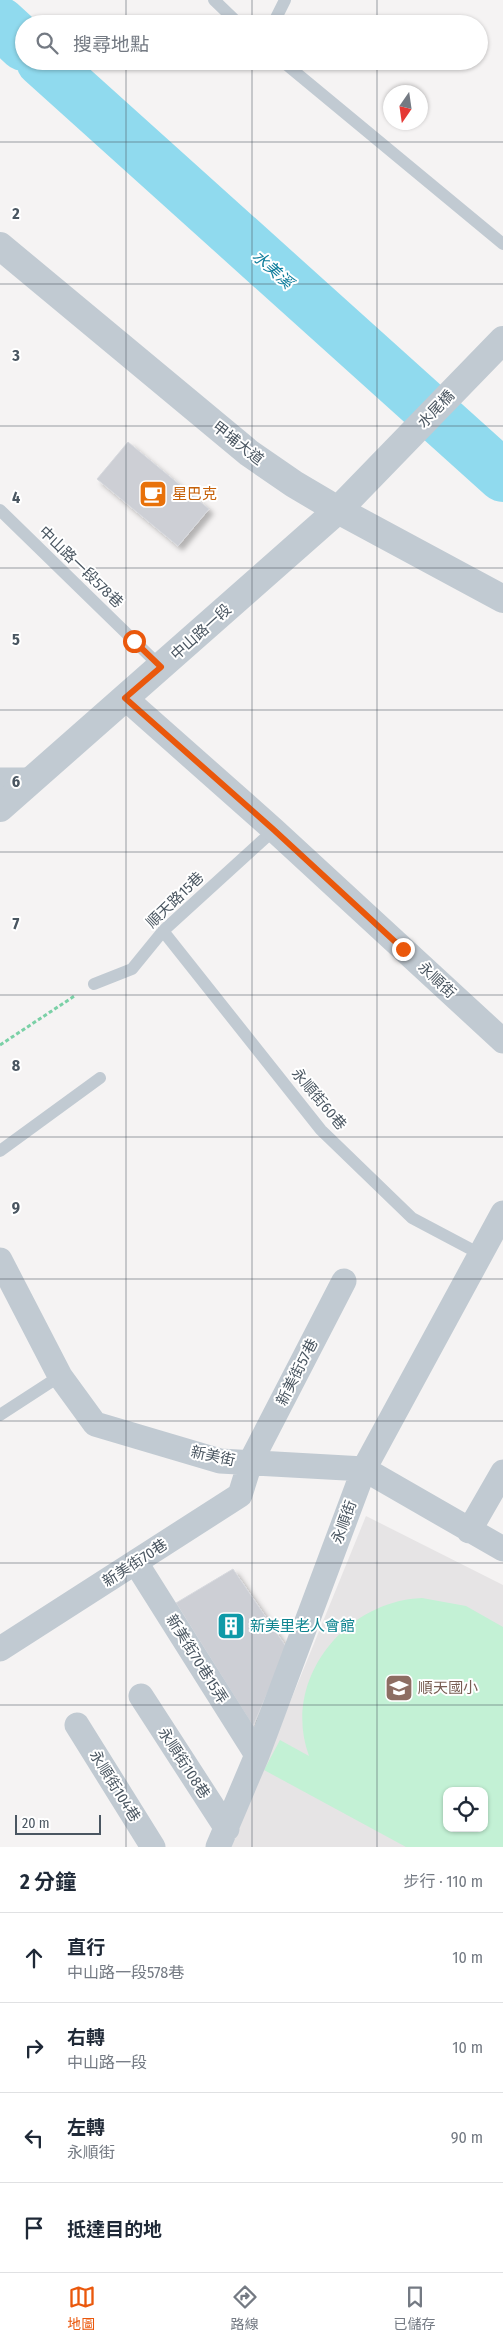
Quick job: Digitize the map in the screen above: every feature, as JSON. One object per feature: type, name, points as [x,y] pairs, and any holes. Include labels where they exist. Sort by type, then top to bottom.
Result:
[{"type":"street","name":"甲埔大道","points":[[0,246],[249,453],[294,484],[338,510],[503,599]]},
{"type":"street","name":"水尾橋","points":[[368,479],[503,340]]},
{"type":"street","name":"中山路一段","points":[[0,808],[338,510],[368,479]]},
{"type":"street","name":"永順街","points":[[125,698],[274,830],[503,1041]]},
{"type":"street","points":[[0,780],[31,780]]},
{"type":"street","name":"永順街","points":[[223,1838],[257,1755],[364,1469],[503,1214]]},
{"type":"street","name":"新美街","points":[[0,1260],[60,1376],[95,1424],[220,1461],[364,1469],[503,1549]]},
{"type":"street","name":"新美街57巷","points":[[250,1463],[344,1281]]},
{"type":"street","name":"新美街70巷","points":[[0,1649],[240,1495],[250,1463]]},
{"type":"street","points":[[469,1530],[503,1472]]},
{"type":"street","name":"新美街70巷15弄","points":[[136,1563],[257,1755]]},
{"type":"street","name":"永順街108巷","points":[[141,1696],[223,1838]]},
{"type":"street","name":"永順街104巷","points":[[77,1725],[153,1847]]},
{"type":"lane","points":[[214,0],[230,15]]},
{"type":"lane","points":[[277,15],[285,0]]},
{"type":"lane","points":[[293,70],[503,244]]},
{"type":"lane","name":"中山路一段578巷","points":[[0,510],[161,667]]},
{"type":"lane","name":"順天路15巷","points":[[94,984],[132,969],[163,931],[274,830]]},
{"type":"lane","name":"永順街60巷","points":[[163,931],[322,1130],[412,1218],[480,1254]]},
{"type":"lane","points":[[0,1151],[100,1078]]},
{"type":"lane","points":[[0,1415],[60,1376]]},
{"type":"path","points":[[0,1046],[94,984]]},
{"type":"shaded area","name":"順天國小","points":[[366,1516],[503,1585],[503,1847],[231,1847]]},
{"type":"green space","name":"順天國小","points":[[422,1598],[466,1606],[503,1627],[503,1847],[406,1847],[264,1770],[280,1740],[309,1756],[303,1728],[304,1700],[312,1673],[326,1650],[345,1629],[368,1613],[394,1603]]},
{"type":"building","name":"星巴克","points":[[128,442],[209,509],[178,546],[97,479]]},
{"type":"building","name":"新美里老人會館","points":[[233,1569],[287,1648],[253,1726],[176,1603]]},
{"type":"waterway","name":"水美溪","points":[[0,23],[15,37]]},
{"type":"waterway","name":"水美溪","points":[[52,70],[503,476]]},
{"type":"place","name":"星巴克","points":[[153,494]]},
{"type":"place","name":"新美里老人會館","points":[[231,1626]]},
{"type":"place","name":"順天國小","points":[[399,1688]]},
{"type":"route","points":[[134,641],[161,667],[125,698],[274,830],[403,949]]}]
